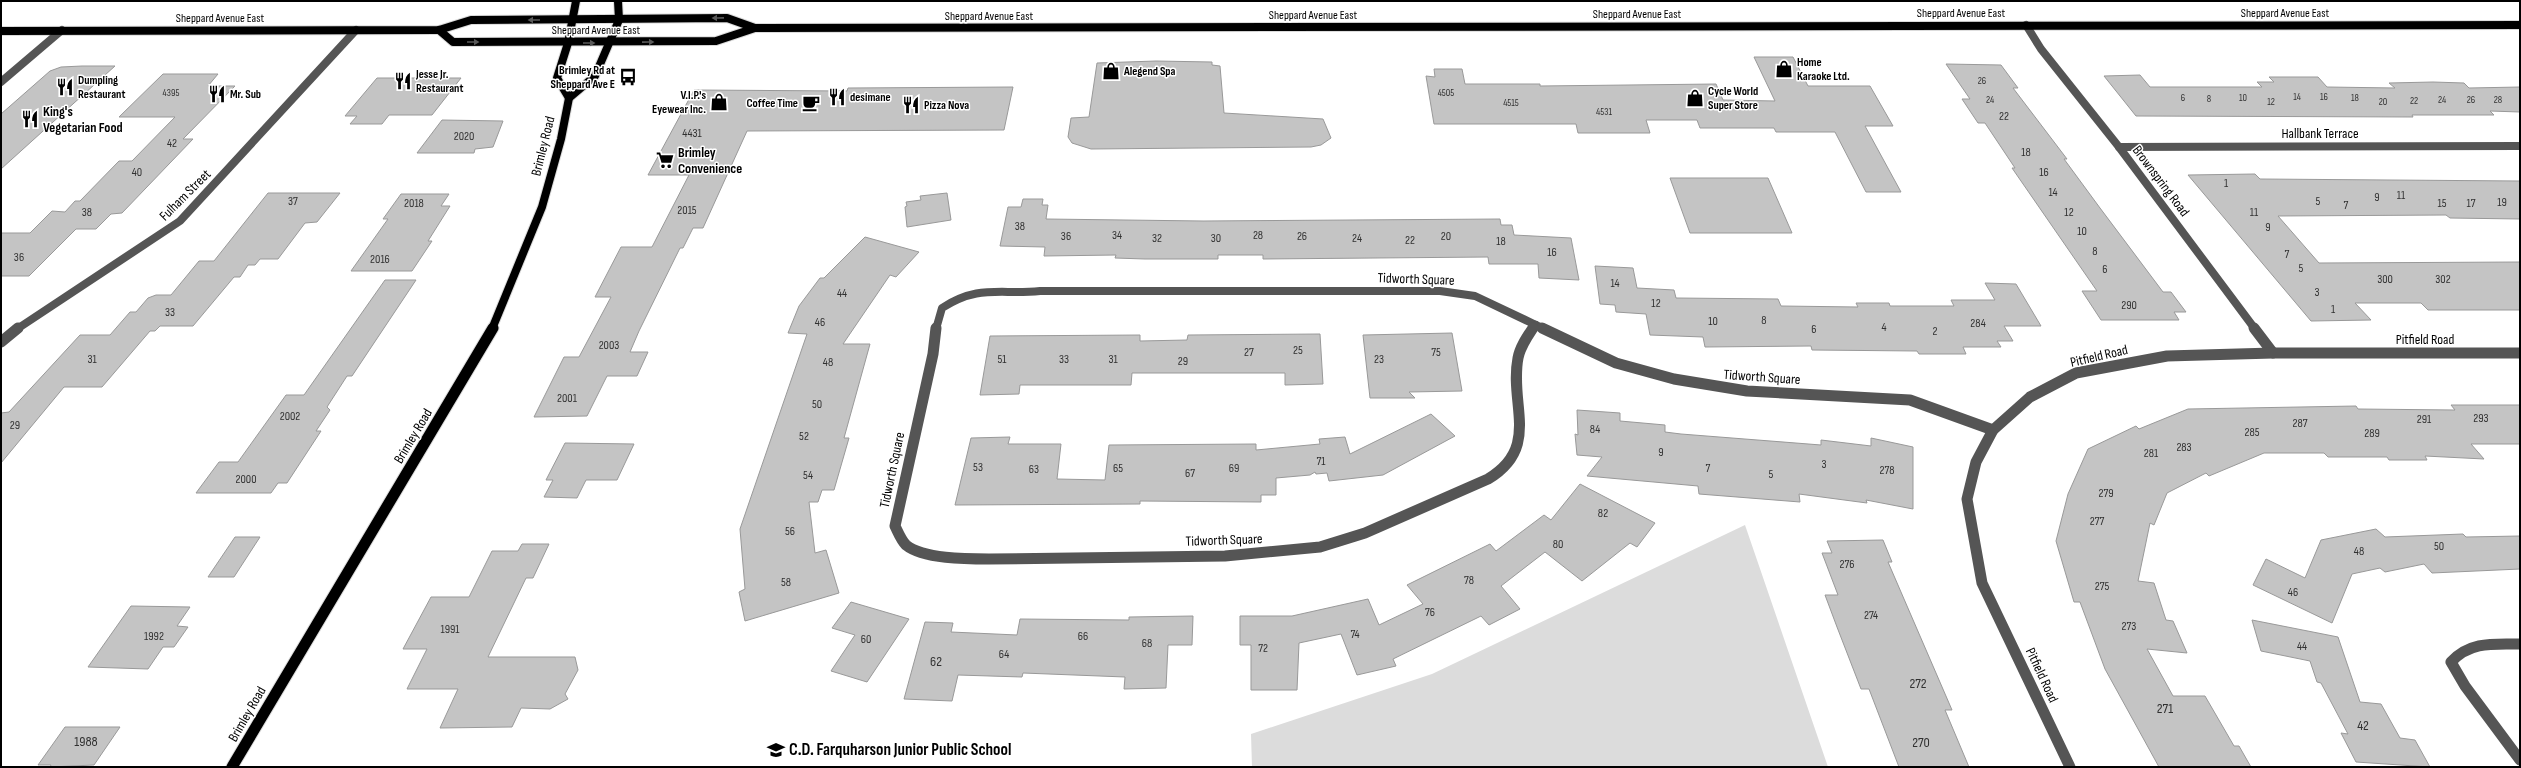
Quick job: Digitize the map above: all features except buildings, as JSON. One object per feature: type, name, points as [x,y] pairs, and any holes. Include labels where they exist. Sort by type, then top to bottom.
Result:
[{"type":"main road","points":[[576,1],[568,43],[557,78],[570,98],[595,76],[619,20],[618,1]]},
{"type":"main road","name":"Sheppard Avenue East","points":[[1,31],[439,30],[471,20],[727,18],[755,28]]},
{"type":"main road","name":"Sheppard Avenue East","points":[[439,30],[453,42],[609,43],[716,40],[755,28],[2520,25]]},
{"type":"main road","name":"Brimley Road","points":[[232,767],[488,339],[542,207],[561,139],[570,98]]},
{"type":"street","name":"Brownspring Road","points":[[2026,25],[2042,49],[2119,146],[2273,353]]},
{"type":"street","points":[[1,82],[62,30]]},
{"type":"street","name":"Fulham Street","points":[[1,342],[80,286],[156,240],[180,221],[356,30]]},
{"type":"street","name":"Hallbank Terrace","points":[[2119,146],[2520,146]]},
{"type":"street","name":"Tidworth Square","points":[[1536,324],[1520,350],[1518,361],[1516,383],[1520,417],[1514,458],[1502,470],[1476,484],[1364,532],[1321,546],[1246,555],[963,558],[913,549],[903,542],[895,526],[934,354],[937,321],[942,308],[957,298],[972,293],[994,290],[1019,293],[1040,291],[1440,291],[1475,296],[1536,324],[1616,363],[1674,380],[1747,391],[1910,400],[1993,430]]},
{"type":"street","name":"Pitfield Road","points":[[2070,767],[1982,583],[1967,499],[1976,462],[1993,430],[2030,397],[2076,373],[2168,356],[2273,353],[2520,353]]},
{"type":"street","points":[[2520,644],[2479,644],[2458,653],[2451,662],[2465,686],[2520,760]]},
{"type":"shaded area","points":[[1745,525],[1828,767],[1252,767],[1251,734],[1432,674]]},
{"type":"place","name":"Home Karaoke Ltd.","points":[[1784,69]]},
{"type":"place","name":"Alegend Spa","points":[[1111,71]]},
{"type":"place","name":"Brimley Rd at Sheppard Ave E","points":[[628,77]]},
{"type":"place","name":"Jesse Jr. Restaurant","points":[[403,81]]},
{"type":"place","name":"Dumpling Restaurant","points":[[65,87]]},
{"type":"place","name":"Mr. Sub","points":[[217,94]]},
{"type":"place","name":"desimane","points":[[837,97]]},
{"type":"place","name":"Cycle World Super Store","points":[[1695,98]]},
{"type":"place","name":"V.I.P.'s Eyewear Inc.","points":[[719,102]]},
{"type":"place","name":"Coffee Time","points":[[811,103]]},
{"type":"place","name":"Pizza Nova","points":[[911,105]]},
{"type":"place","name":"King's Vegetarian Food","points":[[30,119]]},
{"type":"place","name":"Brimley Convenience","points":[[665,160]]},
{"type":"place","name":"C.D. Farquharson Junior Public School","points":[[776,750]]}]
